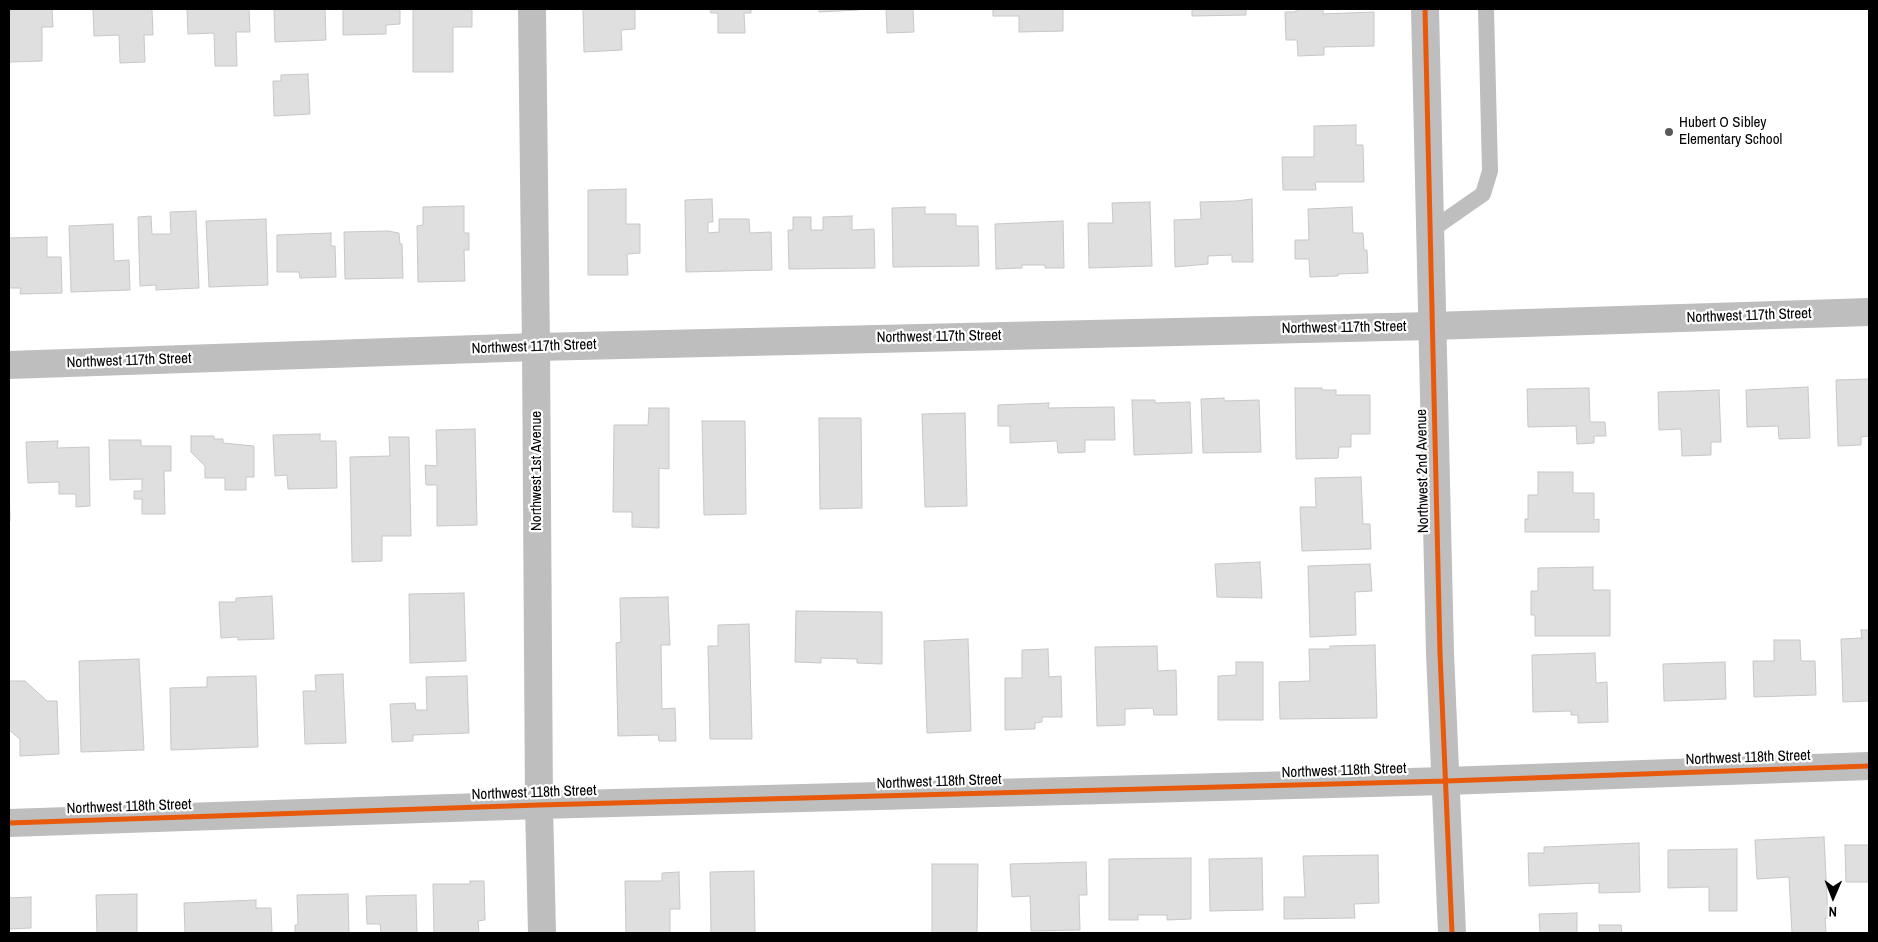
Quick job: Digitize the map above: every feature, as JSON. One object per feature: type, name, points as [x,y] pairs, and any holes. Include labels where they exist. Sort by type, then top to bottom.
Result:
[{"type":"street","name":"Northwest 1st Avenue","points":[[532,9],[538,805],[542,933]]},
{"type":"street","name":"Northwest 2nd Avenue","points":[[1425,9],[1440,654],[1452,933]]},
{"type":"street","name":"Northwest 117th Street","points":[[9,365],[536,347],[1432,326],[1869,312]]},
{"type":"street","name":"Northwest 118th Street","points":[[9,823],[538,805],[1446,781],[1869,766]]},
{"type":"lane","points":[[1430,231],[1483,194],[1490,172],[1486,9]]},
{"type":"building","points":[[9,9],[52,9],[53,27],[42,27],[42,61],[9,62]]},
{"type":"building","points":[[93,9],[152,9],[153,35],[144,35],[145,62],[120,63],[119,35],[94,36]]},
{"type":"building","points":[[187,9],[249,9],[250,32],[236,32],[237,66],[215,66],[214,33],[188,34]]},
{"type":"building","points":[[274,9],[325,9],[326,40],[275,42]]},
{"type":"building","points":[[343,9],[400,9],[400,24],[386,25],[386,34],[343,35]]},
{"type":"building","points":[[413,9],[472,9],[472,27],[453,27],[453,72],[413,72]]},
{"type":"building","points":[[583,9],[635,9],[635,29],[621,30],[622,50],[584,52]]},
{"type":"building","points":[[710,9],[751,9],[751,13],[744,13],[745,33],[718,33],[718,13],[711,13]]},
{"type":"building","points":[[819,9],[858,9],[858,10],[819,12]]},
{"type":"building","points":[[886,9],[913,9],[914,32],[887,33]]},
{"type":"building","points":[[993,9],[1063,9],[1063,31],[1019,32],[1019,16],[993,16]]},
{"type":"building","points":[[1192,9],[1246,9],[1246,15],[1192,16]]},
{"type":"building","points":[[1296,9],[1323,9],[1323,14],[1374,12],[1374,46],[1324,47],[1324,55],[1298,56],[1297,40],[1286,40],[1285,12],[1296,12]]},
{"type":"building","points":[[308,74],[310,114],[274,116],[273,81],[281,81],[281,75]]},
{"type":"building","points":[[1356,125],[1356,145],[1363,145],[1364,182],[1315,182],[1316,190],[1283,190],[1282,157],[1314,157],[1314,126]]},
{"type":"building","points":[[626,189],[626,224],[640,224],[640,253],[627,254],[628,275],[588,275],[588,190]]},
{"type":"building","points":[[712,199],[713,222],[708,222],[708,233],[719,232],[719,219],[749,219],[750,233],[771,232],[772,270],[686,272],[685,200]]},
{"type":"building","points":[[1252,199],[1253,262],[1232,262],[1232,255],[1208,256],[1208,264],[1175,267],[1174,220],[1201,219],[1200,202]]},
{"type":"building","points":[[1150,202],[1152,266],[1089,268],[1088,223],[1113,223],[1112,203]]},
{"type":"building","points":[[464,206],[464,233],[469,233],[469,250],[464,250],[465,281],[418,282],[417,226],[423,225],[423,207]]},
{"type":"building","points":[[925,207],[925,214],[956,214],[956,226],[978,226],[979,266],[893,267],[892,208]]},
{"type":"building","points":[[1352,207],[1353,233],[1363,233],[1364,250],[1367,250],[1368,273],[1310,277],[1309,259],[1295,259],[1295,240],[1309,240],[1308,209]]},
{"type":"building","points":[[196,211],[199,288],[156,290],[156,285],[140,286],[138,217],[151,216],[152,234],[171,234],[170,212]]},
{"type":"building","points":[[852,216],[852,230],[874,229],[875,268],[789,269],[788,230],[793,230],[793,217],[811,217],[811,230],[823,230],[823,217]]},
{"type":"building","points":[[266,219],[268,285],[209,287],[206,221]]},
{"type":"building","points":[[1063,221],[1064,268],[1045,268],[1045,265],[1022,265],[1022,268],[996,269],[995,224]]},
{"type":"building","points":[[113,224],[114,261],[129,260],[130,290],[71,292],[69,226]]},
{"type":"building","points":[[388,231],[399,233],[400,244],[402,244],[403,278],[345,279],[344,232]]},
{"type":"building","points":[[331,233],[331,246],[335,246],[336,277],[300,278],[299,272],[277,272],[277,235]]},
{"type":"building","points":[[47,237],[47,257],[61,257],[62,293],[20,294],[21,288],[9,288],[9,238]]},
{"type":"building","points":[[1869,379],[1869,436],[1861,437],[1861,445],[1838,446],[1836,380]]},
{"type":"building","points":[[1808,387],[1810,438],[1779,439],[1778,426],[1747,427],[1746,390]]},
{"type":"building","points":[[1295,388],[1336,390],[1336,395],[1370,395],[1370,434],[1351,434],[1351,447],[1339,447],[1338,458],[1296,459]]},
{"type":"building","points":[[1589,388],[1590,422],[1605,422],[1606,436],[1594,436],[1594,443],[1577,444],[1576,426],[1528,427],[1527,389]]},
{"type":"building","points":[[1719,390],[1721,442],[1711,442],[1711,455],[1682,456],[1681,429],[1659,430],[1658,392]]},
{"type":"building","points":[[1224,398],[1224,401],[1259,400],[1261,452],[1203,453],[1201,399]]},
{"type":"building","points":[[1132,400],[1155,400],[1155,403],[1190,402],[1192,453],[1134,455]]},
{"type":"building","points":[[1049,403],[1048,408],[1114,407],[1115,440],[1085,440],[1085,452],[1058,453],[1057,441],[1010,443],[1010,426],[998,426],[998,405]]},
{"type":"building","points":[[649,408],[669,408],[669,469],[659,468],[659,528],[632,527],[632,512],[613,512],[614,425],[648,425]]},
{"type":"building","points":[[965,413],[967,506],[925,507],[922,414]]},
{"type":"building","points":[[819,418],[861,418],[862,508],[820,509]]},
{"type":"building","points":[[702,421],[745,421],[746,514],[704,515]]},
{"type":"building","points":[[475,429],[477,525],[437,526],[437,485],[426,485],[425,465],[437,466],[436,430]]},
{"type":"building","points":[[320,434],[320,441],[336,441],[337,488],[288,489],[287,475],[275,476],[273,435]]},
{"type":"building","points":[[191,436],[214,436],[214,439],[223,439],[223,443],[254,446],[254,477],[246,477],[246,490],[225,490],[225,478],[205,478],[205,466],[191,452]]},
{"type":"building","points":[[389,437],[409,437],[411,536],[382,536],[382,561],[352,562],[350,457],[390,456]]},
{"type":"building","points":[[109,440],[141,440],[141,446],[171,446],[171,471],[164,471],[165,514],[142,514],[142,499],[134,499],[134,491],[142,491],[142,479],[110,480]]},
{"type":"building","points":[[58,441],[57,448],[89,447],[90,506],[76,507],[76,494],[59,494],[59,482],[28,483],[26,442]]},
{"type":"building","points":[[1538,472],[1573,472],[1573,493],[1594,493],[1594,520],[1599,519],[1599,532],[1525,532],[1525,519],[1528,519],[1528,495],[1538,495]]},
{"type":"building","points":[[1361,477],[1363,524],[1370,524],[1371,549],[1302,551],[1300,507],[1316,507],[1315,478]]},
{"type":"building","points":[[9,479],[10,521],[9,521]]},
{"type":"building","points":[[1260,562],[1262,598],[1217,597],[1215,564]]},
{"type":"building","points":[[1370,564],[1372,591],[1355,592],[1356,635],[1310,637],[1308,566]]},
{"type":"building","points":[[1593,567],[1593,590],[1610,590],[1610,636],[1535,636],[1535,615],[1531,615],[1531,591],[1538,591],[1538,568]]},
{"type":"building","points":[[464,593],[466,661],[410,663],[409,594]]},
{"type":"building","points":[[272,596],[274,639],[238,640],[238,637],[221,638],[219,602],[236,602],[236,598]]},
{"type":"building","points":[[668,597],[670,645],[661,645],[662,709],[675,708],[676,741],[659,741],[658,735],[618,736],[616,643],[621,642],[620,598]]},
{"type":"building","points":[[796,611],[882,612],[882,664],[857,663],[857,659],[821,658],[821,663],[795,662]]},
{"type":"building","points":[[749,624],[752,739],[710,739],[708,646],[718,646],[718,625]]},
{"type":"building","points":[[1861,630],[1869,630],[1869,701],[1843,702],[1841,639],[1862,638]]},
{"type":"building","points":[[968,639],[971,731],[927,733],[924,641]]},
{"type":"building","points":[[1774,640],[1800,640],[1801,661],[1815,661],[1816,695],[1754,697],[1753,661],[1774,661]]},
{"type":"building","points":[[1375,645],[1377,718],[1280,719],[1279,682],[1310,681],[1309,649],[1330,649],[1330,646]]},
{"type":"building","points":[[1157,646],[1158,671],[1176,670],[1177,715],[1154,715],[1153,708],[1125,709],[1125,725],[1097,726],[1095,647]]},
{"type":"building","points":[[1048,649],[1049,677],[1061,676],[1062,717],[1042,717],[1042,722],[1035,723],[1035,729],[1005,730],[1005,678],[1022,678],[1022,650]]},
{"type":"building","points":[[1595,653],[1596,683],[1607,682],[1608,722],[1578,723],[1578,715],[1571,715],[1571,711],[1533,712],[1532,655]]},
{"type":"building","points":[[139,659],[144,750],[81,752],[79,661]]},
{"type":"building","points":[[1236,662],[1263,662],[1263,720],[1218,720],[1218,676],[1236,675]]},
{"type":"building","points":[[1725,662],[1726,699],[1664,701],[1663,664]]},
{"type":"building","points":[[343,674],[346,743],[305,744],[303,691],[316,691],[315,675]]},
{"type":"building","points":[[256,676],[258,747],[171,750],[170,688],[207,687],[207,677]]},
{"type":"building","points":[[467,676],[469,733],[413,735],[413,741],[392,742],[390,704],[415,703],[416,710],[427,710],[426,677]]},
{"type":"building","points":[[9,681],[25,681],[47,701],[57,701],[59,754],[20,756],[20,739],[9,730]]},
{"type":"building","points":[[1824,837],[1828,918],[1825,918],[1826,933],[1792,933],[1789,877],[1757,879],[1755,840]]},
{"type":"building","points":[[1639,843],[1640,892],[1599,893],[1599,883],[1529,886],[1528,853],[1544,853],[1544,847]]},
{"type":"building","points":[[1845,845],[1869,845],[1869,882],[1846,882]]},
{"type":"building","points":[[1737,849],[1737,911],[1709,911],[1709,887],[1668,888],[1668,850]]},
{"type":"building","points":[[1378,855],[1379,903],[1354,904],[1355,918],[1284,919],[1284,897],[1305,897],[1303,856]]},
{"type":"building","points":[[1191,858],[1191,919],[1167,920],[1167,915],[1138,915],[1138,920],[1109,920],[1109,859]]},
{"type":"building","points":[[1262,858],[1263,910],[1210,911],[1209,859]]},
{"type":"building","points":[[1086,862],[1087,895],[1079,895],[1080,930],[1031,931],[1030,896],[1012,897],[1010,864]]},
{"type":"building","points":[[932,864],[978,864],[977,933],[932,933]]},
{"type":"building","points":[[754,871],[755,933],[711,933],[710,872]]},
{"type":"building","points":[[679,872],[680,909],[670,909],[670,933],[626,933],[625,881],[662,881],[662,873]]},
{"type":"building","points":[[470,881],[484,881],[485,920],[478,921],[479,933],[434,933],[433,884],[470,884]]},
{"type":"building","points":[[137,894],[137,933],[97,933],[96,895]]},
{"type":"building","points":[[348,894],[349,933],[295,933],[295,925],[298,925],[297,895]]},
{"type":"building","points":[[416,895],[417,933],[381,933],[380,924],[367,924],[366,896]]},
{"type":"building","points":[[31,897],[31,928],[9,929],[9,898]]},
{"type":"building","points":[[256,900],[256,908],[271,908],[272,933],[185,933],[184,903]]},
{"type":"building","points":[[1577,913],[1577,933],[1540,933],[1539,914]]},
{"type":"building","points":[[1599,925],[1621,925],[1622,933],[1600,933]]},
{"type":"cycle path","points":[[1425,9],[1440,653],[1452,933]]},
{"type":"cycle path","points":[[9,823],[539,805],[1446,781],[1869,766]]},
{"type":"place","name":"Hubert O Sibley Elementary School","points":[[1669,132]]}]
